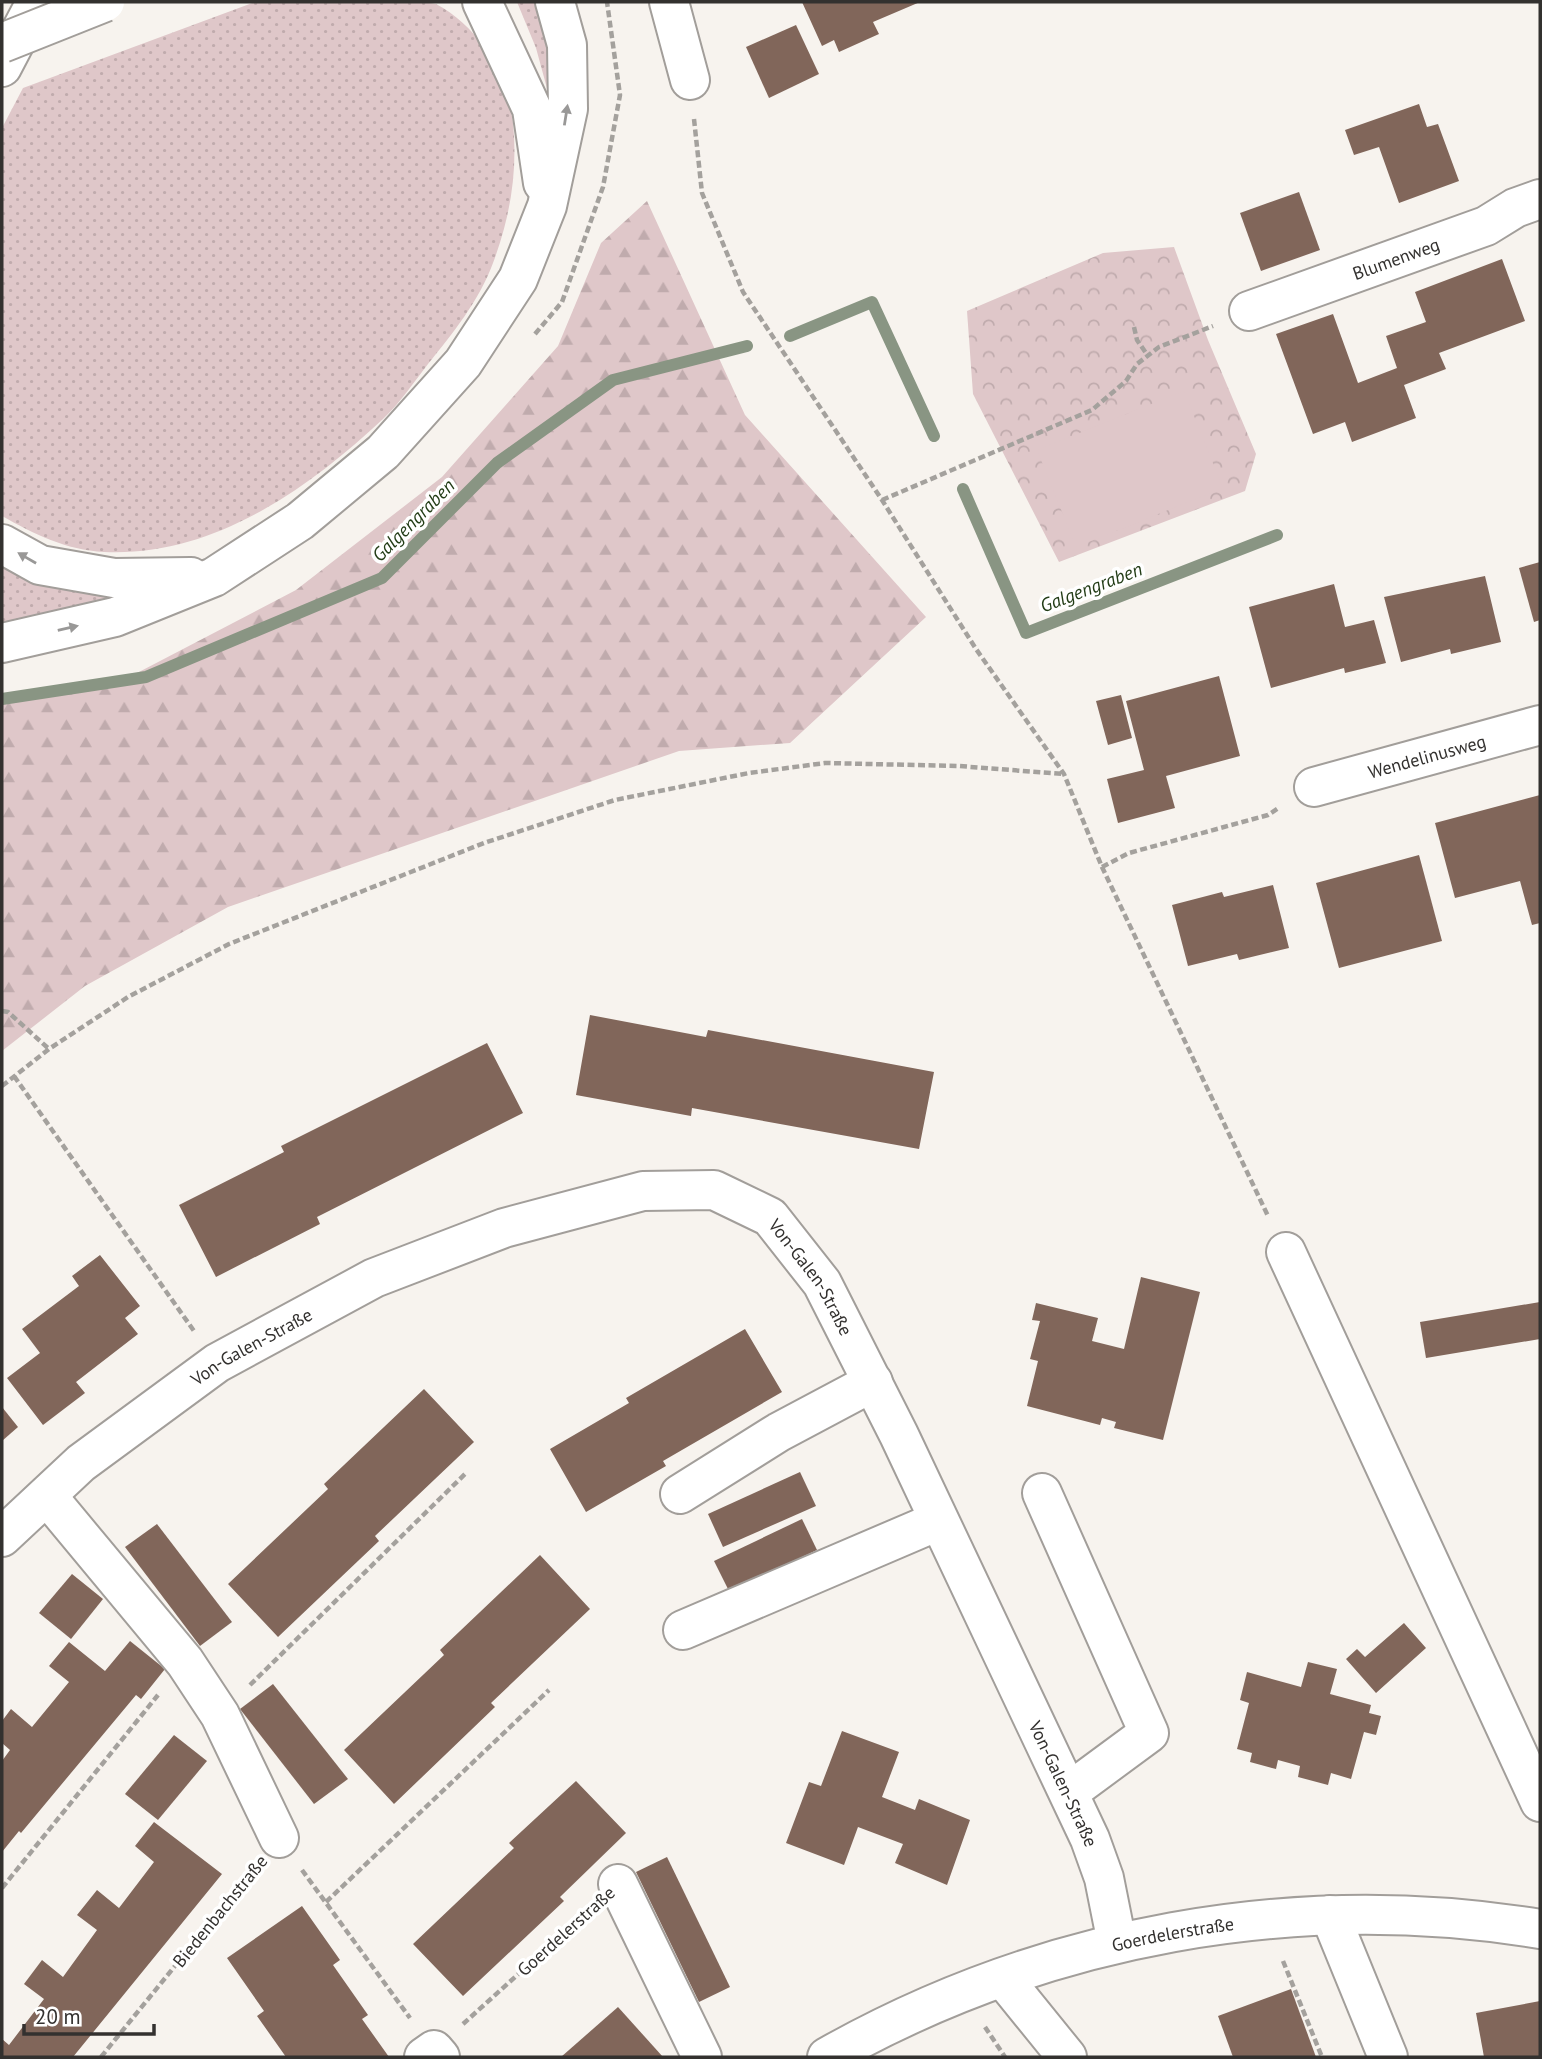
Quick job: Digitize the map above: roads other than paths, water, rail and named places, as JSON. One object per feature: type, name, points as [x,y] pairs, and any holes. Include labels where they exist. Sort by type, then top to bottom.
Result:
[{"type":"main road","points":[[2,67],[36,2]]},
{"type":"main road","points":[[2,43],[104,2]]},
{"type":"main road","points":[[2,643],[115,617],[214,577],[300,521],[383,452],[454,373],[518,279],[547,206],[568,109],[567,45],[555,2]]},
{"type":"main road","points":[[669,2],[690,80]]},
{"type":"main road","points":[[477,5],[532,109],[547,206]]},
{"type":"main road","name":"Blumenweg","points":[[1249,311],[1486,226],[1515,208],[1540,199]]},
{"type":"main road","points":[[2,544],[40,565],[114,578],[214,577]]},
{"type":"main road","name":"Wendelinusweg","points":[[1314,787],[1540,725]]},
{"type":"main road","name":"Von-Galen-Straße","points":[[2,1537],[81,1463],[217,1363],[374,1278],[503,1228],[643,1191],[713,1190],[769,1217],[822,1283],[873,1382],[1069,1793],[1104,1878],[1117,1943]]},
{"type":"main road","points":[[1286,1252],[1540,1802]]},
{"type":"main road","points":[[680,1494],[779,1432],[873,1382]]},
{"type":"main road","points":[[1042,1493],[1149,1733],[1069,1793]]},
{"type":"main road","name":"Biedenbachstraße","points":[[47,1496],[185,1662],[220,1715],[279,1839]]},
{"type":"main road","points":[[683,1630],[938,1521]]},
{"type":"main road","name":"Goerdelerstraße","points":[[618,1884],[702,2057]]},
{"type":"main road","points":[[1330,1915],[1388,2057]]},
{"type":"main road","name":"Goerdelerstraße","points":[[827,2057],[897,2022],[1003,1978],[1117,1943],[1175,1931],[1266,1919],[1330,1915],[1427,1916],[1540,1929]]},
{"type":"main road","points":[[1003,1978],[1067,2057]]},
{"type":"waterway","name":"Galgengraben","points":[[790,336],[872,302],[934,436]]},
{"type":"waterway","name":"Galgengraben","points":[[2,699],[146,677],[382,578],[497,463],[613,380],[747,346]]},
{"type":"waterway","name":"Galgengraben","points":[[963,489],[1026,633],[1277,535]]}]
